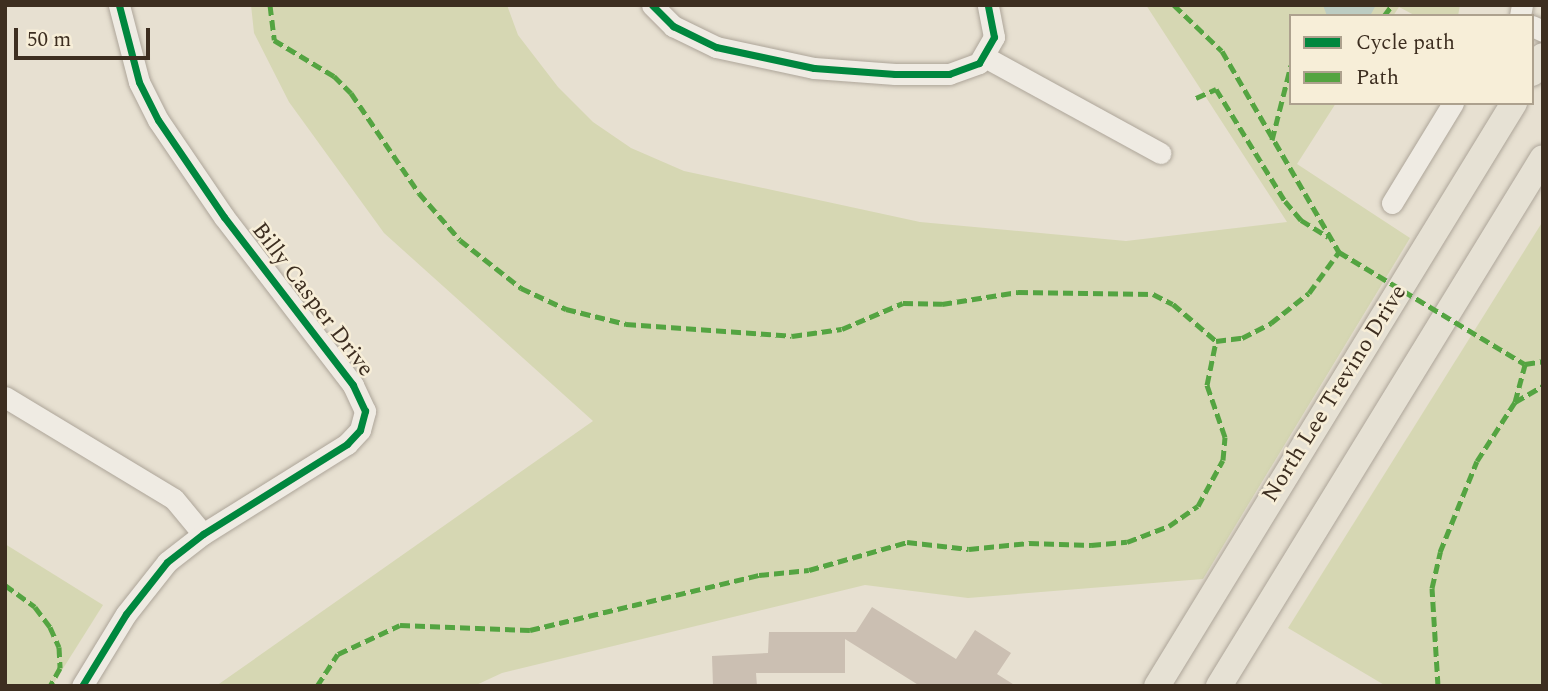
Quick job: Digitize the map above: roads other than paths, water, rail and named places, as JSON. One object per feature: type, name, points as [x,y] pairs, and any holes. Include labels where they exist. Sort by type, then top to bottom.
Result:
[{"type":"main road","name":"North Lee Trevino Drive","points":[[1157,686],[1507,106]]},
{"type":"main road","points":[[1219,686],[1543,159]]},
{"type":"street","name":"Billy Casper Drive","points":[[82,686],[146,585],[203,534],[347,444],[360,430],[365,411],[353,385],[224,217],[158,120],[139,82],[119,5]]},
{"type":"street","points":[[652,5],[673,26],[716,47],[814,68],[949,74],[968,70],[985,57],[995,31],[988,5]]},
{"type":"street","points":[[985,57],[1160,153]]},
{"type":"street","points":[[1392,203],[1452,105]]},
{"type":"street","points":[[5,397],[174,499],[203,534]]}]
